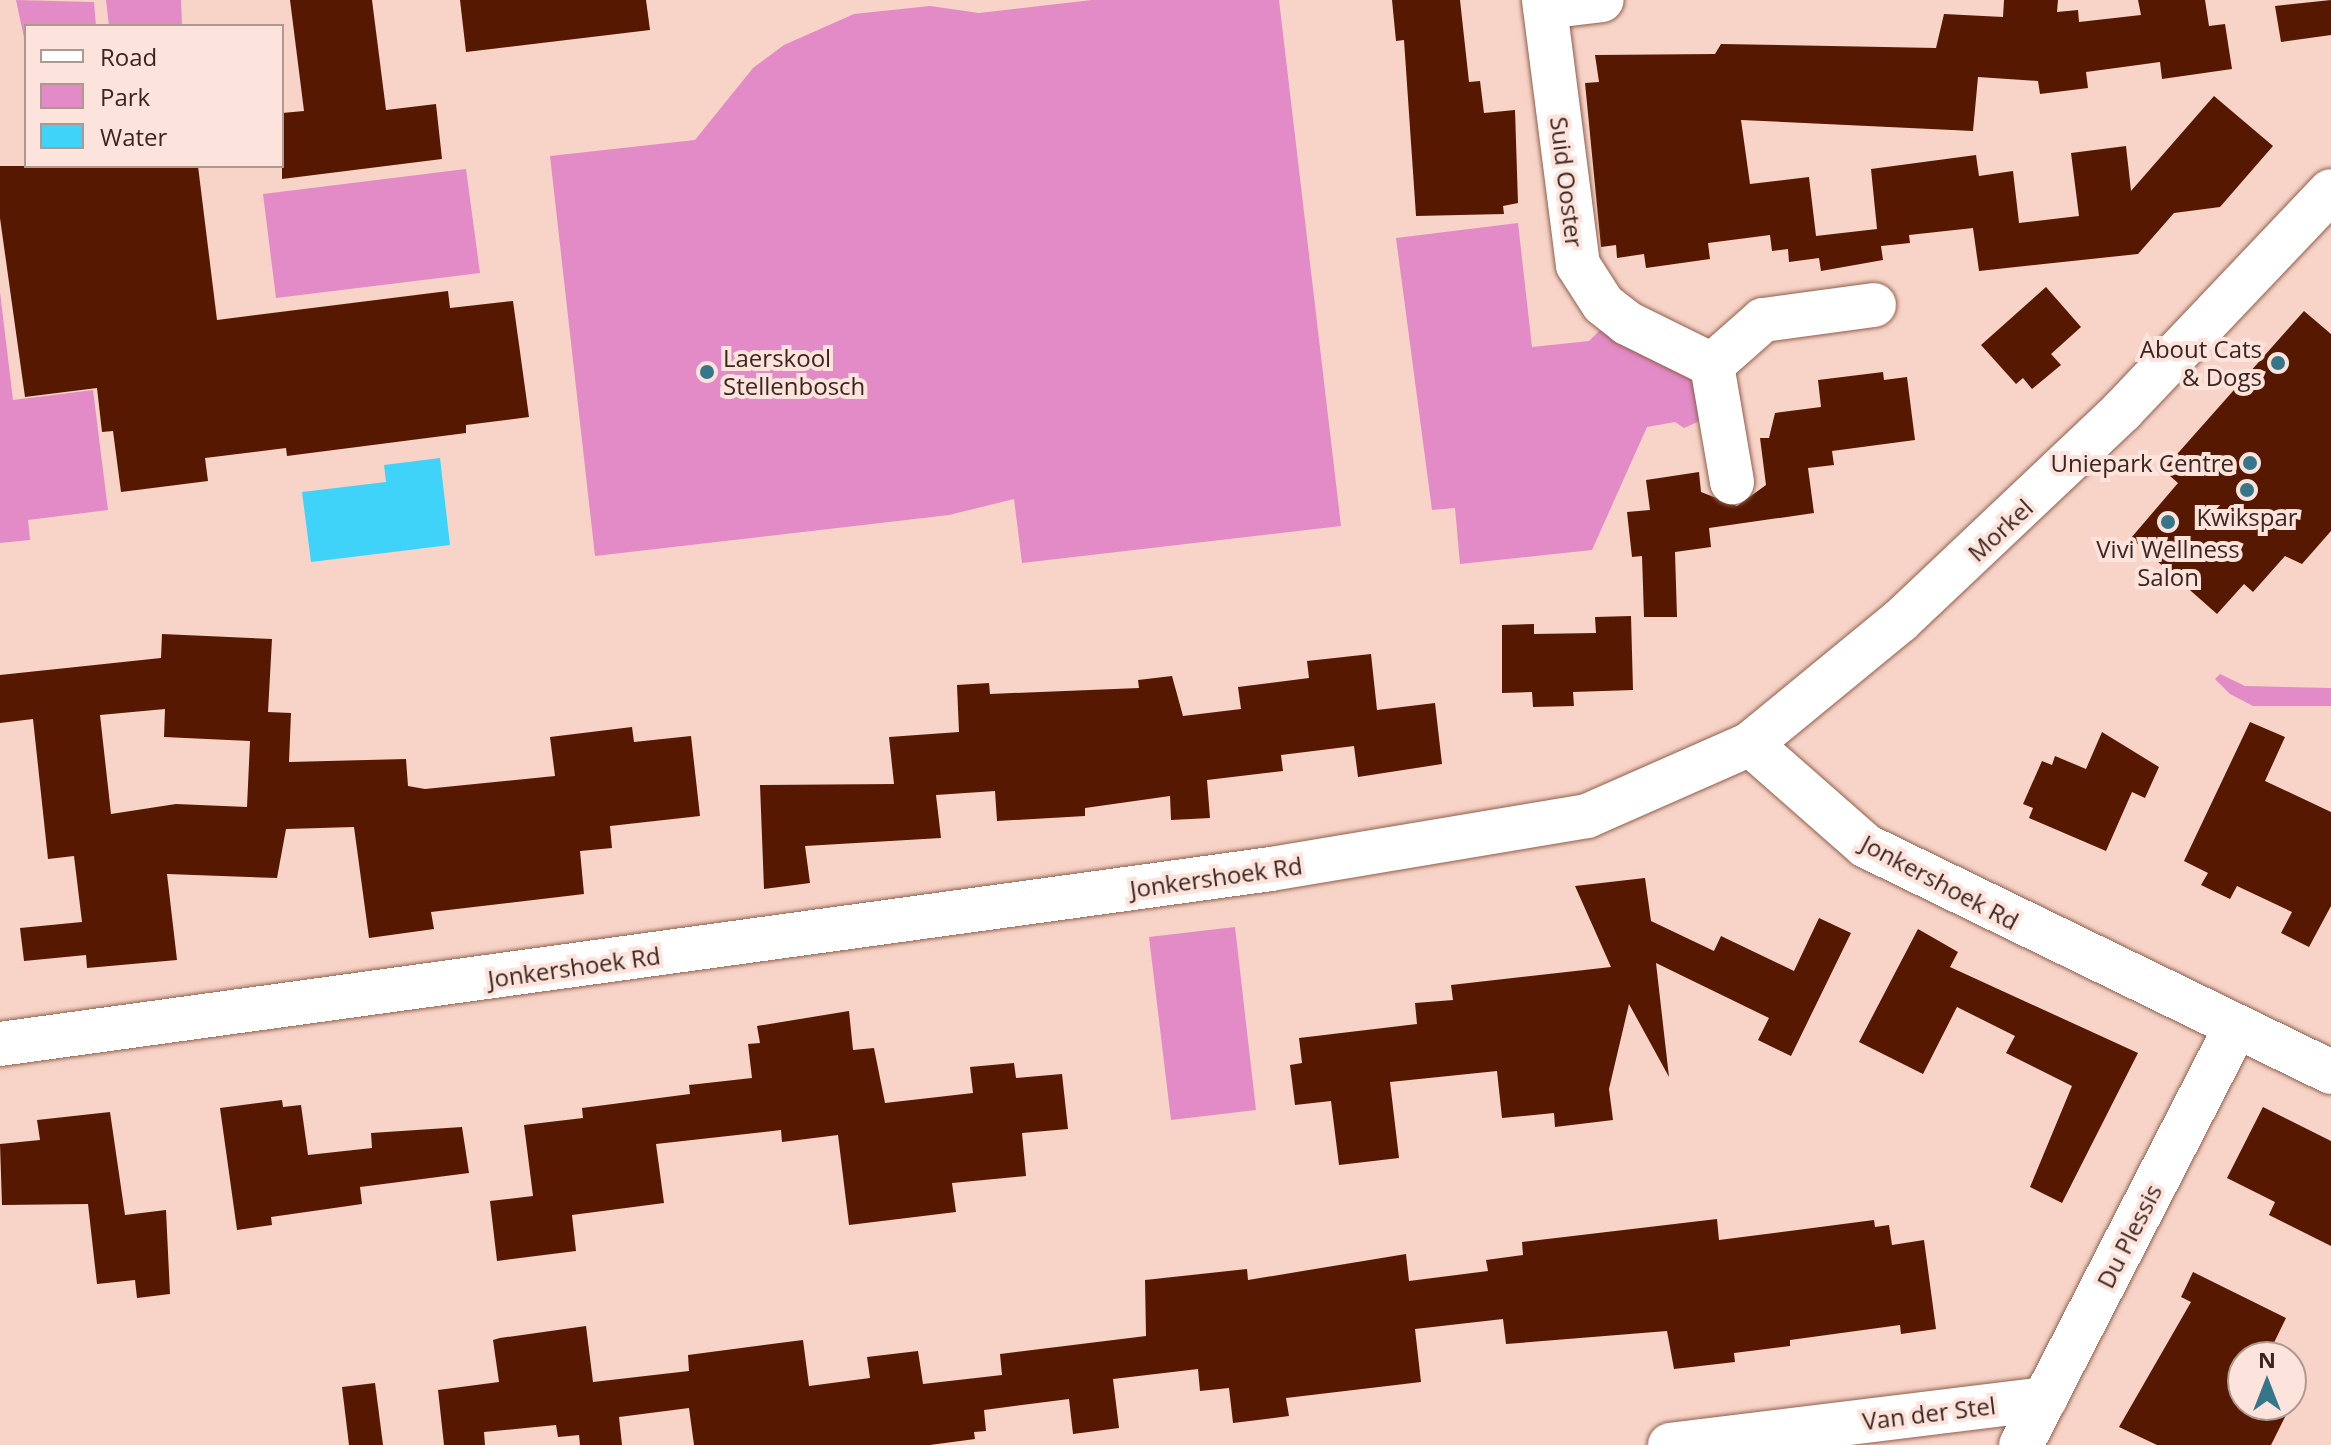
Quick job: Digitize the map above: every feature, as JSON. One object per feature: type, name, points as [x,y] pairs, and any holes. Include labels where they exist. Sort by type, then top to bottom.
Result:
[{"type":"street","points":[[1545,3],[1602,0]]},
{"type":"street","name":"Suid Ooster","points":[[1545,3],[1578,265],[1603,304],[1627,323],[1712,365]]},
{"type":"street","name":"Morkel","points":[[1750,744],[2038,495],[2331,191]]},
{"type":"street","points":[[1732,482],[1712,365],[1763,320],[1874,305]]},
{"type":"street","name":"Jonkershoek Rd","points":[[0,1044],[1481,839],[1587,816],[1750,744],[1866,846],[2331,1072]]},
{"type":"street","name":"Du Plessis","points":[[2021,1445],[2236,1026]]},
{"type":"street","name":"Van der Stel","points":[[1670,1445],[2045,1399]]},
{"type":"green space","points":[[16,0],[94,2],[96,24],[24,24],[24,38]]},
{"type":"green space","points":[[106,0],[181,0],[182,24],[109,24]]},
{"type":"green space","points":[[1092,0],[1279,0],[1341,526],[1022,563],[1014,499],[949,515],[595,556],[550,156],[695,140],[753,68],[784,45],[854,14],[930,6],[979,13]]},
{"type":"green space","points":[[466,169],[480,273],[276,298],[263,194]]},
{"type":"green space","points":[[1518,223],[1532,347],[1589,341],[1603,327],[1699,381],[1706,418],[1684,428],[1675,422],[1647,427],[1592,550],[1460,564],[1455,508],[1432,510],[1396,238]]},
{"type":"green space","points":[[0,292],[13,400],[93,390],[108,510],[28,520],[30,540],[0,543]]},
{"type":"green space","points":[[2220,674],[2245,686],[2331,688],[2331,706],[2253,706],[2230,694],[2215,679]]},
{"type":"green space","points":[[1235,927],[1256,1110],[1171,1120],[1149,937]]},
{"type":"water","points":[[440,458],[450,545],[311,562],[302,492],[386,482],[384,465]]},
{"type":"building","points":[[290,0],[372,0],[386,110],[436,104],[442,159],[282,179],[284,113],[304,111]]},
{"type":"building","points":[[460,0],[646,0],[650,30],[466,52]]},
{"type":"building","points":[[1392,0],[1460,0],[1469,82],[1480,81],[1484,113],[1515,110],[1518,203],[1503,206],[1504,214],[1416,216],[1404,40],[1396,41]]},
{"type":"building","points":[[2004,0],[2058,0],[2057,12],[2078,10],[2079,22],[2141,15],[2138,0],[2205,0],[2209,26],[2225,24],[2232,69],[2162,79],[2160,62],[2086,72],[2088,88],[2040,94],[2038,81],[1978,77],[1973,131],[1741,120],[1750,184],[1809,177],[1816,236],[1877,229],[1871,169],[1976,155],[1979,176],[2013,171],[2019,223],[2079,216],[2071,153],[2126,146],[2131,191],[2214,96],[2273,146],[2220,207],[2174,213],[2138,254],[1979,271],[1973,228],[1909,235],[1910,243],[1881,246],[1883,260],[1821,271],[1819,258],[1789,262],[1788,249],[1772,251],[1770,235],[1708,243],[1710,259],[1646,268],[1644,254],[1617,258],[1616,245],[1601,247],[1585,83],[1599,82],[1595,55],[1715,54],[1721,44],[1936,48],[1944,14],[2003,17]]},
{"type":"building","points":[[2331,0],[2331,35],[2281,42],[2275,6]]},
{"type":"building","points":[[0,166],[198,168],[217,320],[448,291],[450,308],[513,301],[529,417],[466,425],[466,433],[287,456],[286,448],[205,458],[208,481],[121,492],[113,431],[102,432],[97,388],[25,397],[0,218]]},
{"type":"building","points":[[2046,287],[2081,327],[2051,354],[2061,365],[2032,389],[2023,378],[2016,384],[1981,345]]},
{"type":"building","name":"Uniepark Centre","points":[[2304,311],[2331,334],[2331,531],[2302,564],[2285,556],[2253,592],[2244,584],[2217,614],[2131,538],[2178,483],[2163,470]]},
{"type":"building","points":[[1883,372],[1884,380],[1907,377],[1915,440],[1832,451],[1834,465],[1808,468],[1814,513],[1709,528],[1711,547],[1675,552],[1677,617],[1644,617],[1642,556],[1632,557],[1627,512],[1650,510],[1646,480],[1699,472],[1701,492],[1737,506],[1766,485],[1760,438],[1769,438],[1775,413],[1821,407],[1818,380]]},
{"type":"building","points":[[1631,616],[1633,690],[1573,692],[1574,706],[1533,707],[1532,692],[1502,693],[1502,625],[1534,624],[1534,634],[1596,633],[1595,617]]},
{"type":"building","points":[[162,634],[272,639],[268,712],[291,713],[289,762],[406,759],[408,786],[425,789],[555,776],[550,737],[632,727],[634,742],[691,736],[700,816],[610,826],[612,848],[580,851],[584,894],[431,912],[434,929],[369,938],[354,827],[286,829],[277,878],[167,874],[177,960],[87,968],[86,955],[24,961],[20,928],[82,922],[74,856],[48,859],[33,719],[0,723],[0,675],[161,658]],"holes":[[[165,709],[164,737],[250,741],[247,807],[176,804],[111,814],[100,715]]]},
{"type":"building","points":[[1371,654],[1377,710],[1435,703],[1442,764],[1358,777],[1354,746],[1281,755],[1283,771],[1207,780],[1210,818],[1171,820],[1170,796],[1085,808],[1085,816],[997,821],[995,791],[936,795],[941,838],[805,846],[810,883],[764,889],[760,785],[894,784],[889,737],[959,732],[957,685],[989,683],[990,694],[1139,688],[1138,680],[1172,676],[1183,716],[1241,709],[1238,687],[1309,678],[1307,661]]},
{"type":"building","points":[[2250,722],[2285,737],[2265,781],[2331,812],[2331,906],[2309,947],[2281,933],[2292,912],[2237,886],[2230,899],[2201,885],[2208,873],[2184,861]]},
{"type":"building","points":[[2102,732],[2159,767],[2145,798],[2132,792],[2106,851],[2029,818],[2033,808],[2023,804],[2042,761],[2052,765],[2055,756],[2086,769]]},
{"type":"building","points":[[1645,878],[1651,921],[1714,951],[1721,936],[1794,971],[1819,918],[1851,933],[1791,1056],[1758,1040],[1769,1018],[1656,963],[1669,1077],[1629,1004],[1609,1089],[1613,1120],[1555,1127],[1554,1113],[1502,1118],[1497,1071],[1390,1082],[1399,1158],[1339,1165],[1331,1101],[1295,1105],[1290,1065],[1302,1063],[1299,1038],[1417,1024],[1415,1003],[1453,1000],[1451,985],[1611,967],[1575,886]]},
{"type":"building","points":[[1918,929],[1958,952],[1950,967],[2138,1053],[2062,1203],[2030,1187],[2072,1086],[2006,1053],[2015,1036],[1957,1007],[1923,1074],[1859,1042]]},
{"type":"building","points":[[849,1011],[853,1050],[874,1048],[885,1103],[973,1093],[970,1067],[1014,1063],[1016,1078],[1062,1074],[1068,1129],[1022,1133],[1026,1176],[952,1183],[956,1212],[849,1225],[838,1135],[782,1142],[781,1130],[656,1144],[664,1203],[572,1215],[576,1251],[497,1261],[490,1201],[533,1196],[524,1125],[583,1118],[582,1108],[690,1094],[689,1085],[752,1078],[748,1044],[760,1043],[757,1026]]},
{"type":"building","points":[[282,1100],[283,1107],[301,1105],[308,1155],[372,1148],[371,1133],[462,1127],[469,1173],[360,1187],[362,1204],[271,1217],[272,1225],[237,1230],[220,1108]]},
{"type":"building","points":[[2263,1107],[2331,1141],[2331,1246],[2269,1215],[2275,1202],[2227,1178]]},
{"type":"building","points":[[110,1112],[125,1215],[166,1210],[170,1294],[137,1298],[135,1280],[97,1284],[88,1204],[2,1205],[0,1144],[40,1140],[37,1120]]},
{"type":"building","points":[[1717,1219],[1719,1240],[1874,1220],[1875,1227],[1889,1225],[1892,1245],[1924,1240],[1936,1329],[1901,1334],[1900,1325],[1790,1340],[1790,1346],[1734,1353],[1735,1362],[1674,1369],[1667,1331],[1506,1344],[1503,1319],[1415,1329],[1421,1382],[1286,1398],[1289,1416],[1233,1423],[1229,1388],[1200,1391],[1198,1369],[1113,1379],[1119,1428],[1073,1434],[1069,1399],[984,1410],[986,1431],[974,1432],[975,1439],[930,1445],[694,1445],[689,1408],[619,1417],[622,1445],[580,1445],[579,1435],[558,1437],[556,1425],[484,1432],[485,1445],[444,1445],[438,1390],[499,1382],[493,1340],[500,1338],[586,1326],[593,1382],[689,1371],[688,1355],[803,1340],[809,1386],[870,1378],[867,1357],[918,1351],[923,1384],[1002,1375],[1000,1354],[1146,1336],[1145,1280],[1247,1269],[1248,1280],[1406,1254],[1409,1281],[1488,1271],[1486,1260],[1523,1255],[1522,1242]]},
{"type":"building","points":[[2193,1272],[2286,1318],[2275,1341],[2227,1341],[2227,1421],[2283,1421],[2271,1445],[2157,1445],[2119,1427],[2191,1302],[2181,1297]]},
{"type":"building","points":[[375,1383],[383,1445],[349,1445],[342,1387]]},
{"type":"place","name":"About Cats & Dogs","points":[[2278,363]]},
{"type":"place","name":"Laerskool Stellenbosch","points":[[707,372]]},
{"type":"place","name":"Uniepark Centre","points":[[2250,463]]},
{"type":"place","name":"Kwikspar","points":[[2247,490]]},
{"type":"place","name":"Vivi Wellness Salon","points":[[2168,522]]}]
